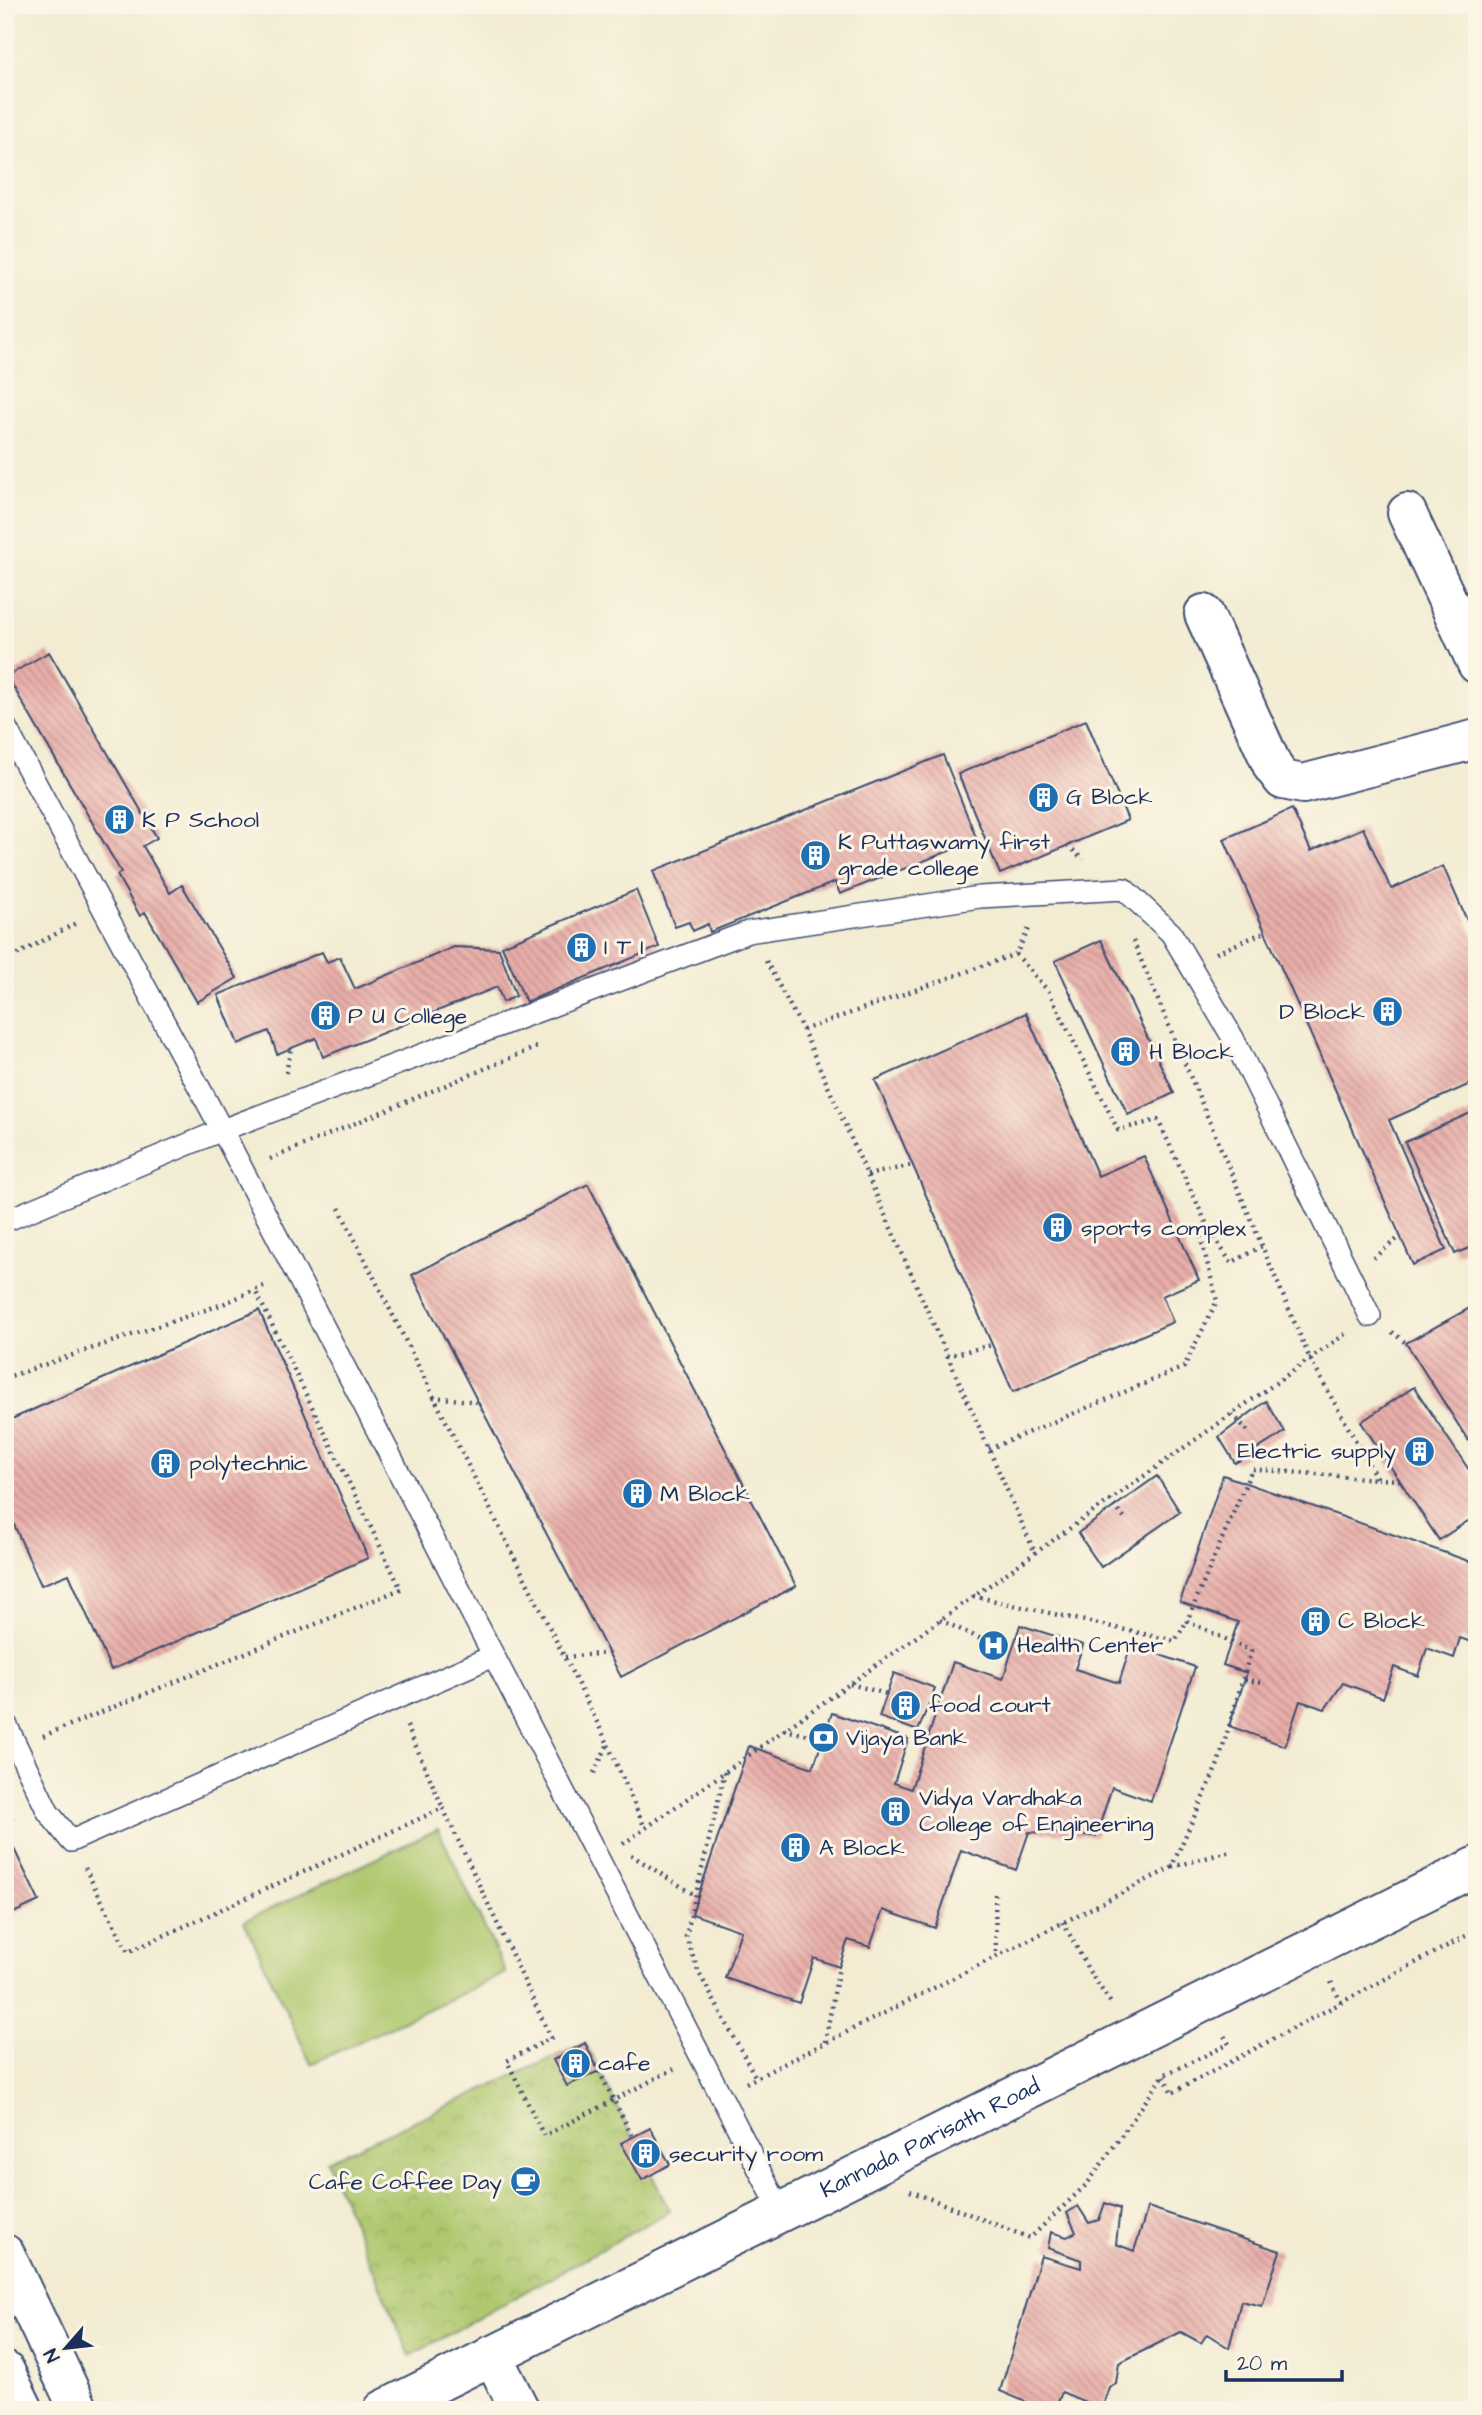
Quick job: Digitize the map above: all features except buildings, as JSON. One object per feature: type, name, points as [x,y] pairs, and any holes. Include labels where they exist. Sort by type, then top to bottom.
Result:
[{"type":"street","points":[[1407,513],[1477,664]]},
{"type":"street","points":[[1205,614],[1273,767],[1283,780],[1303,784],[1477,739]]},
{"type":"street","name":"Kannada Parisath Road","points":[[383,2410],[1477,1866]]},
{"type":"street","points":[[5,2254],[79,2410]]},
{"type":"street","points":[[492,2356],[520,2410]]},
{"type":"street","points":[[5,2371],[24,2410]]},
{"type":"lane","points":[[5,726],[243,1170],[780,2212]]},
{"type":"lane","points":[[5,1221],[222,1130],[748,932],[980,897],[1124,889],[1171,933],[1233,1038],[1370,1316]]},
{"type":"lane","points":[[5,1722],[48,1812],[71,1840],[494,1656]]},
{"type":"path","points":[[1111,890],[1310,1359],[1377,1479]]},
{"type":"path","points":[[803,1030],[1016,954],[1047,894]]},
{"type":"path","points":[[5,961],[103,908]]},
{"type":"path","points":[[1189,965],[1265,932]]},
{"type":"path","points":[[762,953],[803,1030],[1035,1553]]},
{"type":"path","points":[[1016,954],[1049,992],[1118,1130],[1158,1120],[1209,1229],[1231,1263],[1262,1246]]},
{"type":"path","points":[[243,1170],[547,1043]]},
{"type":"path","points":[[867,1175],[913,1165]]},
{"type":"path","points":[[339,1208],[608,1744],[645,1828]]},
{"type":"path","points":[[989,1449],[1184,1367],[1217,1301],[1199,1231],[1209,1229]]},
{"type":"path","points":[[5,1378],[223,1304],[296,1272]]},
{"type":"path","points":[[16,1747],[401,1589],[255,1290]]},
{"type":"path","points":[[695,1895],[619,1847],[1370,1316]]},
{"type":"path","points":[[947,1356],[992,1345]]},
{"type":"path","points":[[433,1397],[478,1402]]},
{"type":"path","points":[[1232,1414],[1250,1433]]},
{"type":"path","points":[[973,1597],[1175,1641],[1187,1621],[1252,1469],[1400,1480]]},
{"type":"path","points":[[1110,1500],[1127,1522]]},
{"type":"path","points":[[939,1620],[994,1645]]},
{"type":"path","points":[[1171,1868],[1218,1764],[1251,1651],[1187,1621]]},
{"type":"path","points":[[565,1657],[608,1653]]},
{"type":"path","points":[[1245,1680],[1264,1682]]},
{"type":"path","points":[[849,1683],[887,1693]]},
{"type":"path","points":[[395,1699],[551,2038],[507,2061],[544,2136],[699,2055]]},
{"type":"path","points":[[783,1730],[823,1738]]},
{"type":"path","points":[[575,1812],[608,1744]]},
{"type":"path","points":[[724,1772],[686,1936],[698,1971],[756,2078]]},
{"type":"path","points":[[71,1840],[128,1952],[443,1808]]},
{"type":"path","points":[[720,2097],[1171,1868],[1231,1851]]},
{"type":"path","points":[[995,1895],[996,1956]]},
{"type":"path","points":[[1063,1922],[1089,1970],[1133,2037]]},
{"type":"path","points":[[1164,2075],[1172,2093],[1477,1930]]},
{"type":"path","points":[[825,2043],[839,1967]]},
{"type":"path","points":[[861,2172],[1031,2238],[1088,2183],[1164,2075],[1229,2044],[1220,2029]]},
{"type":"path","points":[[596,2065],[633,2137]]},
{"type":"green space","points":[[438,1829],[506,1973],[311,2064],[244,1921]]},
{"type":"green space","points":[[585,2043],[670,2211],[410,2356],[327,2161]]},
{"type":"place","name":"G Block","points":[[1043,797]]},
{"type":"place","name":"K P School","points":[[119,820]]},
{"type":"place","name":"K Puttaswamy first grade college","points":[[815,855]]},
{"type":"place","name":"I T I","points":[[581,947]]},
{"type":"place","name":"D Block","points":[[1388,1012]]},
{"type":"place","name":"P U College","points":[[325,1016]]},
{"type":"place","name":"H Block","points":[[1126,1052]]},
{"type":"place","name":"sports complex","points":[[1058,1228]]},
{"type":"place","name":"Electric supply","points":[[1419,1451]]},
{"type":"place","name":"polytechnic","points":[[166,1463]]},
{"type":"place","name":"M Block","points":[[637,1494]]},
{"type":"place","name":"C Block","points":[[1315,1621]]},
{"type":"place","name":"Health Center","points":[[994,1645]]},
{"type":"place","name":"food court","points":[[906,1705]]},
{"type":"place","name":"Vijaya Bank","points":[[823,1738]]},
{"type":"place","name":"Vidya Vardhaka College of Engineering","points":[[896,1811]]},
{"type":"place","name":"A Block","points":[[796,1848]]},
{"type":"place","name":"cafe","points":[[575,2063]]},
{"type":"place","name":"security room","points":[[646,2154]]},
{"type":"place","name":"Cafe Coffee Day","points":[[525,2182]]}]
